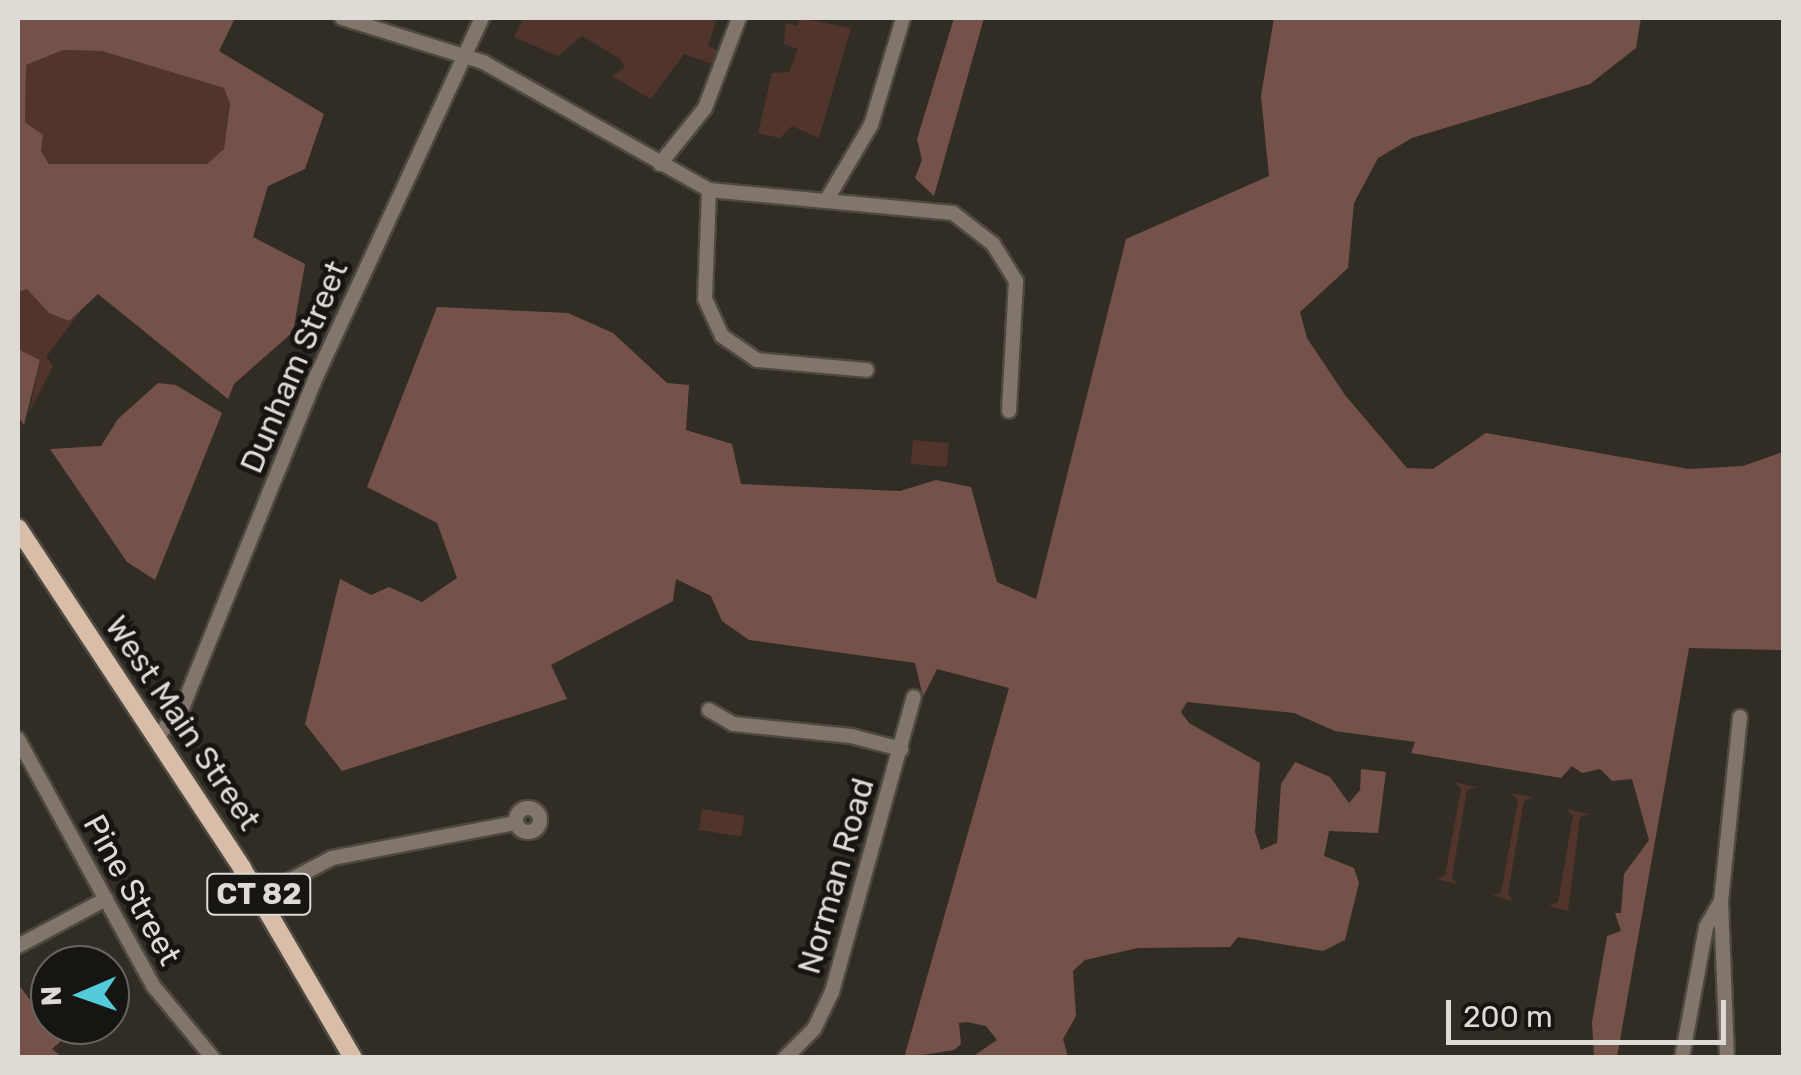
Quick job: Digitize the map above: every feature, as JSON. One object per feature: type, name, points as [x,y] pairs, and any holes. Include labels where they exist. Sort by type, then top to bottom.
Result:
[{"type":"main road","name":"West Main Street","points":[[18,528],[260,896],[353,1058]]},
{"type":"street","points":[[342,18],[468,57],[709,190],[943,209],[994,244],[1016,281],[1009,411]]},
{"type":"street","name":"Dunham Street","points":[[156,737],[183,706],[328,351],[468,57],[482,18]]},
{"type":"street","points":[[660,164],[705,108],[739,18]]},
{"type":"street","points":[[826,202],[871,126],[903,18]]},
{"type":"street","points":[[709,190],[706,300],[722,336],[757,360],[868,370]]},
{"type":"street","name":"Norman Road","points":[[785,1058],[814,1030],[832,992],[914,697]]},
{"type":"street","points":[[709,710],[734,724],[855,736],[901,749]]},
{"type":"street","points":[[1728,1058],[1721,901],[1740,717]]},
{"type":"street","name":"Pine Street","points":[[18,739],[154,987],[213,1058]]},
{"type":"street","points":[[260,896],[332,858],[516,822]]},
{"type":"street","points":[[18,946],[106,899]]},
{"type":"street","points":[[1682,1058],[1706,927],[1721,901]]},
{"type":"shaded area","points":[[18,18],[235,18],[219,51],[324,114],[305,169],[268,186],[253,237],[305,264],[293,332],[234,384],[228,399],[98,294],[69,321],[49,313],[27,289],[18,292]],"holes":[[[63,50],[102,51],[224,88],[230,104],[224,149],[207,164],[49,164],[41,151],[43,135],[25,122],[26,65]]]},
{"type":"shaded area","points":[[523,18],[717,18],[708,46],[718,50],[713,64],[684,54],[651,99],[612,76],[625,67],[620,59],[582,36],[558,56],[514,37]]},
{"type":"shaded area","points":[[800,18],[851,28],[819,138],[792,126],[780,138],[758,133],[772,73],[789,72],[798,49],[784,44],[786,23],[797,26]]},
{"type":"shaded area","points":[[954,18],[984,18],[934,196],[915,178],[922,160],[917,139]]},
{"type":"shaded area","points":[[1274,18],[1641,18],[1636,48],[1590,84],[1412,138],[1378,158],[1354,203],[1348,268],[1300,312],[1307,338],[1345,395],[1407,468],[1433,469],[1486,433],[1689,469],[1743,466],[1783,452],[1783,650],[1689,648],[1617,1057],[1594,1057],[1592,1022],[1607,936],[1621,931],[1615,913],[1621,913],[1624,874],[1649,840],[1632,779],[1612,781],[1600,769],[1582,773],[1572,766],[1561,778],[1411,753],[1415,742],[1335,731],[1294,713],[1187,702],[1181,712],[1189,723],[1260,763],[1255,832],[1261,850],[1277,843],[1281,784],[1295,762],[1330,777],[1349,803],[1360,790],[1361,769],[1386,772],[1378,833],[1329,831],[1324,856],[1354,868],[1359,883],[1345,940],[1323,951],[1238,937],[1230,947],[1138,948],[1085,960],[1073,971],[1076,1016],[1063,1039],[1068,1057],[972,1057],[997,1040],[986,1026],[967,1022],[959,1023],[961,1044],[954,1050],[904,1058],[1009,688],[937,669],[923,697],[915,663],[749,640],[722,621],[711,596],[676,579],[673,601],[551,665],[567,699],[342,771],[305,724],[340,579],[371,595],[389,587],[422,602],[457,578],[437,523],[367,487],[437,307],[568,313],[613,333],[667,383],[689,385],[686,430],[732,444],[741,484],[900,491],[936,480],[971,487],[997,582],[1036,599],[1126,239],[1269,176],[1261,96]]},
{"type":"shaded area","points":[[63,50],[102,51],[224,88],[230,104],[224,149],[207,164],[49,164],[25,122],[26,65]]},
{"type":"shaded area","points":[[26,288],[49,313],[69,321],[86,304],[46,357],[53,366],[29,413],[40,360],[18,349],[18,292]]},
{"type":"shaded area","points":[[18,349],[40,360],[24,425],[18,416]]},
{"type":"shaded area","points":[[158,383],[176,385],[222,413],[155,580],[127,562],[50,449],[101,446],[118,419]]},
{"type":"shaded area","points":[[913,440],[949,443],[947,467],[911,464]]},
{"type":"shaded area","points":[[1454,782],[1476,787],[1467,790],[1452,877],[1457,884],[1437,879],[1445,875],[1461,789]]},
{"type":"shaded area","points":[[1510,793],[1533,797],[1524,801],[1508,893],[1513,901],[1492,895],[1501,893],[1518,800]]},
{"type":"shaded area","points":[[702,809],[744,816],[741,836],[699,830]]},
{"type":"shaded area","points":[[1566,809],[1589,814],[1580,817],[1568,911],[1549,906],[1558,902],[1573,816]]},
{"type":"shaded area","points":[[18,984],[30,1000],[30,1045],[56,1045],[52,1049],[62,1057],[18,1057]]}]
